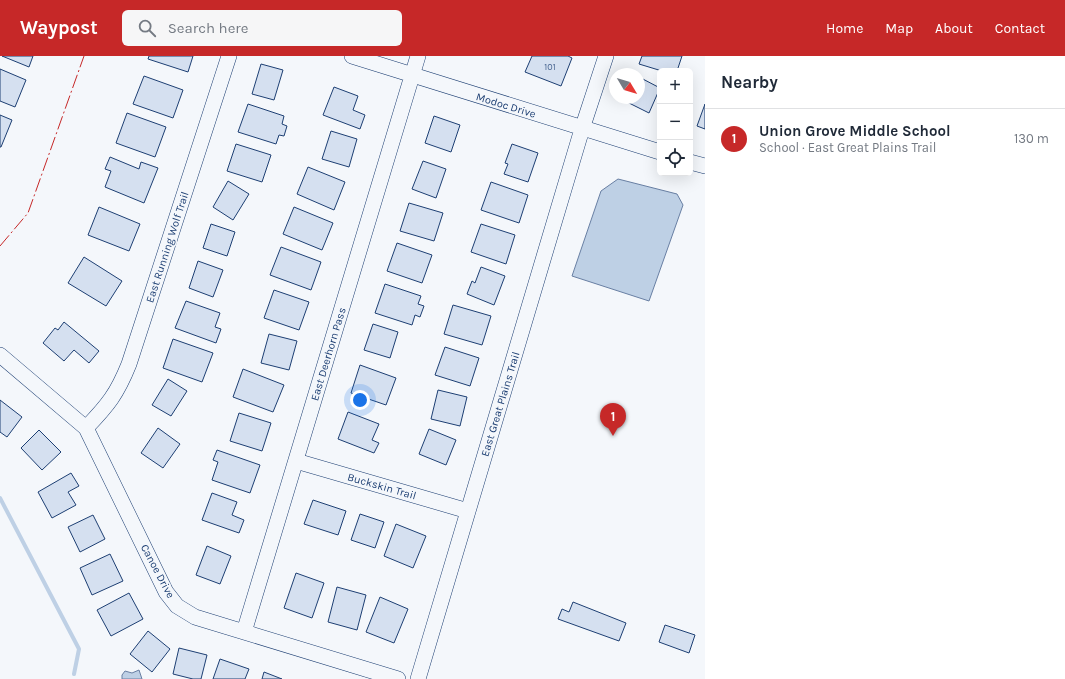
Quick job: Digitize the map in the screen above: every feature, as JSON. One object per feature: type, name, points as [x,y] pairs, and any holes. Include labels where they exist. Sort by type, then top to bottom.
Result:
[{"type":"street","name":"East Running Wolf Trail","points":[[86,428],[108,406],[120,387],[129,364],[229,56]]},
{"type":"street","name":"Modoc Drive","points":[[352,56],[582,129],[657,151]]},
{"type":"street","name":"East Deerhorn Pass","points":[[244,632],[418,56]]},
{"type":"street","name":"East Great Plains Trail","points":[[418,679],[582,129],[606,56]]},
{"type":"street","points":[[693,163],[705,166]]},
{"type":"street","name":"Canoe Drive","points":[[0,355],[86,428],[166,592],[177,606],[195,616],[398,679]]},
{"type":"street","name":"Buckskin Trail","points":[[296,461],[468,511]]},
{"type":"water","points":[[618,179],[677,194],[683,205],[649,301],[572,276],[601,191]]},
{"type":"water","points":[[139,670],[142,679],[122,679],[122,675],[125,671],[132,673]]},
{"type":"building","points":[[2,56],[33,56],[29,67]]},
{"type":"building","points":[[149,56],[193,56],[188,72],[148,59]]},
{"type":"building","points":[[532,56],[568,56],[572,58],[561,86],[525,72]]},
{"type":"building","points":[[642,56],[682,56],[678,68],[657,68],[657,69],[639,64]]},
{"type":"building","points":[[261,64],[283,70],[274,100],[252,94]]},
{"type":"building","points":[[0,69],[26,80],[15,107],[0,101]]},
{"type":"building","points":[[144,76],[183,90],[173,118],[133,104]]},
{"type":"building","points":[[645,80],[657,86],[657,95],[649,113],[631,104],[645,104]]},
{"type":"building","points":[[334,87],[358,96],[353,110],[365,115],[360,129],[323,115]]},
{"type":"building","points":[[248,104],[284,116],[282,124],[287,126],[284,136],[279,135],[276,144],[238,132]]},
{"type":"building","points":[[705,104],[705,129],[697,126]]},
{"type":"building","points":[[127,113],[166,127],[155,157],[116,143]]},
{"type":"building","points":[[0,115],[12,120],[1,147],[0,147]]},
{"type":"building","points":[[434,116],[460,125],[451,152],[425,143]]},
{"type":"building","points":[[331,131],[357,139],[349,167],[322,159]]},
{"type":"building","points":[[236,144],[271,155],[262,182],[227,171]]},
{"type":"building","points":[[512,144],[538,153],[528,182],[504,174],[508,164],[505,163]]},
{"type":"building","points":[[110,157],[139,169],[141,162],[158,168],[144,203],[105,187],[111,171],[105,169]]},
{"type":"building","points":[[423,161],[446,169],[436,198],[412,189]]},
{"type":"building","points":[[308,167],[345,182],[334,210],[297,194]]},
{"type":"building","points":[[228,181],[249,194],[233,220],[213,207]]},
{"type":"building","points":[[491,182],[528,195],[519,223],[481,210]]},
{"type":"building","points":[[409,203],[443,213],[434,241],[400,231]]},
{"type":"building","points":[[99,207],[140,224],[129,251],[88,235]]},
{"type":"building","points":[[294,207],[333,223],[322,250],[283,234]]},
{"type":"building","points":[[211,224],[235,232],[227,256],[203,248]]},
{"type":"building","points":[[481,224],[515,235],[506,264],[471,252]]},
{"type":"building","points":[[397,243],[432,255],[422,283],[387,271]]},
{"type":"building","points":[[281,247],[321,262],[311,290],[270,275]]},
{"type":"building","points":[[84,257],[122,281],[106,306],[68,283]]},
{"type":"building","points":[[198,261],[223,270],[213,297],[189,288]]},
{"type":"building","points":[[481,267],[505,276],[494,305],[467,294],[472,281],[475,283]]},
{"type":"building","points":[[385,284],[421,296],[418,304],[424,306],[420,317],[415,315],[412,325],[375,313]]},
{"type":"building","points":[[274,290],[309,302],[299,330],[264,318]]},
{"type":"building","points":[[186,301],[220,313],[215,327],[221,329],[216,343],[175,328]]},
{"type":"building","points":[[453,305],[491,316],[482,345],[444,334]]},
{"type":"building","points":[[64,322],[99,351],[89,363],[74,350],[64,361],[43,343],[55,328],[58,330]]},
{"type":"building","points":[[373,324],[398,332],[390,358],[364,350]]},
{"type":"building","points":[[269,334],[297,341],[289,370],[261,363]]},
{"type":"building","points":[[173,339],[213,353],[202,382],[163,368]]},
{"type":"building","points":[[445,347],[479,358],[470,386],[435,375]]},
{"type":"building","points":[[360,365],[396,378],[386,405],[351,393]]},
{"type":"building","points":[[243,369],[284,385],[273,412],[233,397]]},
{"type":"building","points":[[168,379],[187,391],[171,416],[152,405]]},
{"type":"building","points":[[438,390],[467,397],[460,426],[431,419]]},
{"type":"building","points":[[0,400],[22,417],[7,437],[0,432]]},
{"type":"building","points":[[348,412],[379,424],[372,440],[379,443],[374,453],[338,439]]},
{"type":"building","points":[[239,413],[271,423],[262,451],[230,441]]},
{"type":"building","points":[[158,428],[180,444],[163,468],[141,453]]},
{"type":"building","points":[[429,429],[456,440],[446,465],[419,454]]},
{"type":"building","points":[[39,430],[61,452],[42,470],[21,448]]},
{"type":"building","points":[[217,450],[260,465],[250,493],[212,480],[218,462],[213,460]]},
{"type":"building","points":[[71,473],[79,486],[68,492],[76,505],[52,518],[38,492]]},
{"type":"building","points":[[212,493],[237,502],[232,515],[244,520],[239,533],[202,520]]},
{"type":"building","points":[[313,500],[346,511],[338,535],[304,524]]},
{"type":"building","points":[[360,514],[384,522],[375,548],[351,540]]},
{"type":"building","points":[[93,515],[105,539],[80,552],[68,527]]},
{"type":"building","points":[[396,524],[426,536],[413,568],[384,556]]},
{"type":"building","points":[[207,546],[231,556],[220,584],[196,575]]},
{"type":"building","points":[[110,554],[123,581],[92,595],[80,568]]},
{"type":"building","points":[[296,573],[324,583],[312,618],[284,608]]},
{"type":"building","points":[[337,587],[366,595],[357,630],[328,622]]},
{"type":"building","points":[[129,593],[143,619],[111,636],[97,610]]},
{"type":"building","points":[[380,597],[408,609],[394,643],[366,632]]},
{"type":"building","points":[[573,602],[626,623],[619,641],[558,619],[562,609],[569,612]]},
{"type":"building","points":[[665,625],[695,635],[689,653],[659,642]]},
{"type":"building","points":[[148,631],[170,649],[152,672],[130,654]]},
{"type":"building","points":[[179,648],[207,655],[201,679],[193,679],[173,674]]},
{"type":"building","points":[[220,659],[249,669],[245,679],[213,679]]},
{"type":"building","points":[[264,672],[282,679],[262,679]]},
{"type":"waterway","points":[[0,498],[79,649],[74,674]]},
{"type":"power","points":[[0,246],[28,213],[84,56]]},
{"type":"place","name":"Union Grove Middle School","points":[[613,436]]}]
